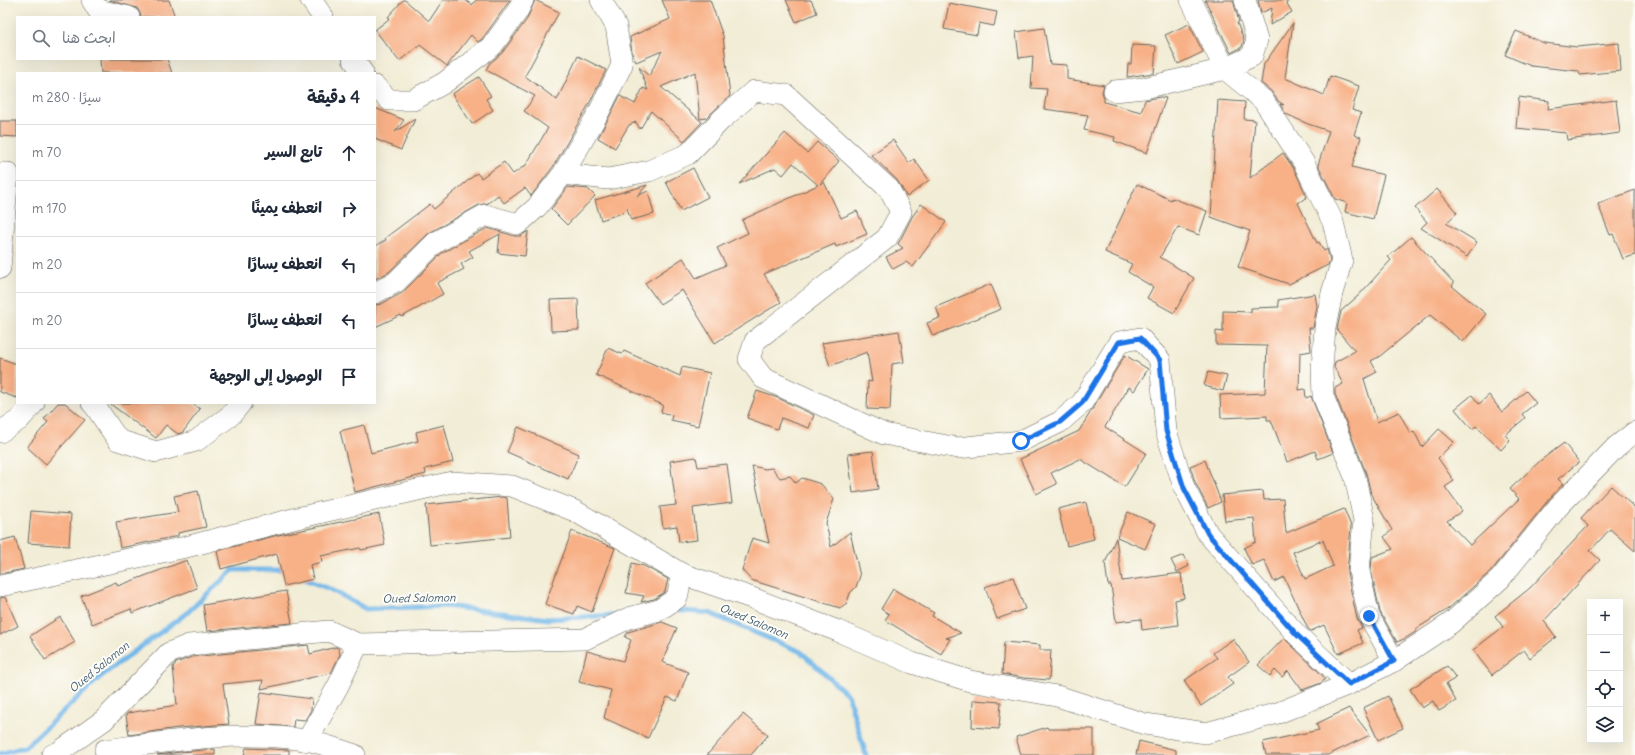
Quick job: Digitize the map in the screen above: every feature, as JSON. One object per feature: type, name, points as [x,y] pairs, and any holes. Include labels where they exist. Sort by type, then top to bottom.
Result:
[{"type":"street","points":[[92,0],[98,10],[125,16]]},
{"type":"street","points":[[311,0],[322,16]]},
{"type":"street","points":[[376,87],[389,100],[413,100],[444,83],[492,46],[517,12],[522,0]]},
{"type":"street","points":[[376,292],[396,282],[435,243],[485,215],[518,224],[538,207],[563,174],[599,112],[622,65],[616,26],[601,0]]},
{"type":"street","points":[[1191,0],[1225,69],[1264,100],[1304,163],[1333,222],[1342,260],[1332,293],[1325,328],[1322,368],[1323,396],[1355,477],[1364,520],[1359,571],[1369,616],[1394,661]]},
{"type":"street","points":[[1114,91],[1144,88],[1225,69],[1252,56],[1257,40],[1244,0]]},
{"type":"street","points":[[354,60],[362,72]]},
{"type":"street","points":[[563,174],[608,178],[650,171],[688,154],[721,120],[754,91],[786,95],[889,189],[901,212],[887,238],[755,341],[749,359],[763,378],[884,434],[958,448],[1021,441],[1060,422],[1082,403],[1119,342],[1140,338],[1160,360],[1166,431],[1184,488],[1208,534],[1297,635],[1349,684]]},
{"type":"street","points":[[0,173],[8,173],[1,235],[0,268]]},
{"type":"street","points":[[0,432],[19,420],[33,404]]},
{"type":"street","points":[[93,404],[118,440],[156,452],[196,441],[231,415],[239,404]]},
{"type":"street","points":[[0,586],[186,547],[307,516],[452,482],[512,486],[575,511],[682,574],[752,598],[838,631],[912,663],[970,681],[1057,696],[1145,724],[1206,733],[1278,713],[1349,684],[1394,661],[1451,623],[1500,578],[1558,507],[1616,447],[1635,432]]},
{"type":"street","points":[[52,755],[59,752],[104,720],[168,653],[188,645],[329,632],[358,644],[585,639],[628,618],[659,610],[677,598],[682,574]]},
{"type":"street","points":[[307,740],[338,686],[358,644]]},
{"type":"street","points":[[92,729],[106,753],[195,738],[270,736],[307,740],[355,755]]},
{"type":"building","points":[[109,0],[169,0],[175,16],[141,16],[137,8]]},
{"type":"building","points":[[403,0],[405,0],[429,21],[443,0],[465,0],[472,5],[476,0],[510,0],[483,38],[478,42],[471,35],[447,66],[420,45],[399,61],[376,31],[376,29],[390,18],[388,17]]},
{"type":"building","points":[[535,0],[559,12],[525,76],[557,100],[578,56],[606,70],[588,106],[553,167],[531,196],[525,188],[504,203],[498,195],[488,203],[479,205],[429,233],[389,272],[376,278],[376,245],[386,240],[385,238],[430,204],[434,209],[477,173],[481,178],[504,162],[513,174],[526,165],[548,128],[524,111],[535,96],[486,70],[489,64],[502,53],[527,19]]},
{"type":"building","points":[[662,0],[710,0],[723,36],[730,96],[706,118],[700,119],[695,72],[661,87],[702,122],[684,141],[651,111],[640,129],[636,122],[629,125],[615,148],[598,138],[620,96],[635,104],[643,88],[648,90],[639,67],[649,76],[662,51],[636,62],[632,53],[630,37],[670,19]]},
{"type":"building","points":[[786,0],[811,0],[817,13],[796,22]]},
{"type":"building","points":[[1205,0],[1233,0],[1239,22],[1237,23],[1244,40],[1242,47],[1231,53]]},
{"type":"building","points":[[1258,0],[1292,0],[1286,2],[1292,12],[1270,25],[1272,8],[1261,13]]},
{"type":"building","points":[[949,3],[997,12],[994,26],[979,23],[977,35],[944,29]]},
{"type":"building","points":[[1293,23],[1285,78],[1324,95],[1330,76],[1359,86],[1352,110],[1361,113],[1354,135],[1361,137],[1352,167],[1384,175],[1373,219],[1345,212],[1347,203],[1335,199],[1318,165],[1329,131],[1308,124],[1286,114],[1280,104],[1284,105],[1278,101],[1271,91],[1261,83],[1264,64]]},
{"type":"building","points":[[1189,24],[1203,52],[1178,64],[1165,35]]},
{"type":"building","points":[[1044,28],[1050,64],[1067,65],[1067,79],[1104,85],[1102,92],[1104,102],[1141,112],[1145,100],[1160,97],[1166,98],[1147,153],[1114,141],[1115,137],[1084,130],[1088,115],[1044,109],[1047,89],[1031,88],[1033,56],[1019,58],[1016,32]]},
{"type":"building","points":[[1516,31],[1544,43],[1577,47],[1619,43],[1621,71],[1580,75],[1579,71],[1531,66],[1505,55]]},
{"type":"building","points":[[1132,45],[1156,46],[1154,73],[1127,77],[1128,64],[1131,64]]},
{"type":"building","points":[[100,60],[167,60],[172,72],[101,72]]},
{"type":"building","points":[[479,77],[491,96],[486,99],[493,110],[472,124],[452,94]]},
{"type":"building","points":[[1519,97],[1549,101],[1548,109],[1616,100],[1620,133],[1567,140],[1566,133],[1516,128]]},
{"type":"building","points":[[1218,100],[1245,102],[1244,119],[1255,120],[1250,178],[1283,153],[1294,169],[1307,197],[1298,203],[1317,243],[1319,242],[1324,251],[1327,249],[1330,260],[1328,265],[1289,284],[1238,267],[1250,231],[1211,217]]},
{"type":"building","points":[[376,108],[404,120],[395,132],[415,119],[401,150],[376,139]]},
{"type":"building","points":[[0,121],[16,121],[16,137],[0,136]]},
{"type":"building","points":[[785,133],[807,153],[817,142],[839,161],[820,184],[824,182],[841,218],[857,211],[867,234],[836,247],[835,244],[764,274],[781,302],[715,343],[682,290],[660,304],[645,283],[683,258],[696,278],[726,265],[717,248],[748,233],[742,220],[818,185],[793,163],[783,175],[775,168],[739,184]]},
{"type":"building","points":[[893,140],[909,163],[914,159],[929,180],[907,197],[897,180],[871,155]]},
{"type":"building","points":[[693,168],[708,197],[681,211],[666,182]]},
{"type":"building","points":[[1137,184],[1171,200],[1172,198],[1207,211],[1199,235],[1178,227],[1160,257],[1194,278],[1174,313],[1147,298],[1153,287],[1128,272],[1132,264],[1105,252]]},
{"type":"building","points":[[647,185],[637,196],[648,191],[654,214],[631,220],[627,208],[622,213],[601,220],[595,200]]},
{"type":"building","points":[[568,187],[588,189],[595,196],[567,225],[551,209]]},
{"type":"building","points":[[1437,189],[1457,213],[1446,223],[1477,242],[1467,257],[1421,228],[1427,222],[1415,208]]},
{"type":"building","points":[[1635,190],[1635,255],[1623,259],[1613,234],[1610,235],[1598,204]]},
{"type":"building","points":[[921,204],[946,222],[913,267],[906,262],[893,269],[886,257],[903,248],[898,244],[912,217]]},
{"type":"building","points":[[487,228],[515,236],[521,236],[528,231],[525,256],[498,253],[500,234],[469,251],[473,257],[461,264],[464,269],[437,283],[443,294],[402,317],[401,315],[376,327],[376,305],[381,304],[402,293],[442,253]]},
{"type":"building","points":[[1411,237],[1454,283],[1452,286],[1486,314],[1463,342],[1430,315],[1380,356],[1371,361],[1377,372],[1364,379],[1377,422],[1399,412],[1410,433],[1414,431],[1422,447],[1439,429],[1454,442],[1438,458],[1454,481],[1445,487],[1462,511],[1447,521],[1470,545],[1519,499],[1510,489],[1541,460],[1564,443],[1579,462],[1558,479],[1563,484],[1549,499],[1492,570],[1448,609],[1416,629],[1417,631],[1397,642],[1380,612],[1371,570],[1372,557],[1393,549],[1384,537],[1392,530],[1371,494],[1366,473],[1335,394],[1335,388],[1343,384],[1334,367],[1335,362],[1355,351],[1337,330],[1341,311],[1359,295],[1391,260],[1388,257]]},
{"type":"building","points":[[991,284],[1001,309],[933,336],[927,323],[940,318],[936,307]]},
{"type":"building","points":[[1315,294],[1317,306],[1313,328],[1309,328],[1311,351],[1300,353],[1299,390],[1305,389],[1306,398],[1311,396],[1333,453],[1318,459],[1315,451],[1287,462],[1271,420],[1267,420],[1267,416],[1221,418],[1220,395],[1265,393],[1267,346],[1216,345],[1216,331],[1223,332],[1223,311],[1251,312],[1251,308],[1279,307],[1278,300]]},
{"type":"building","points":[[578,299],[579,330],[551,331],[550,300]]},
{"type":"building","points":[[899,331],[904,362],[892,364],[890,410],[867,409],[868,381],[872,382],[867,352],[830,366],[822,343]]},
{"type":"building","points":[[608,348],[622,354],[624,351],[680,376],[682,367],[710,373],[698,426],[671,420],[672,415],[661,412],[663,405],[596,375]]},
{"type":"building","points":[[1125,355],[1148,369],[1134,391],[1129,387],[1105,427],[1146,453],[1125,487],[1080,459],[1051,473],[1057,484],[1036,494],[1020,459],[1079,431]]},
{"type":"building","points":[[0,358],[16,364],[16,398],[0,392]]},
{"type":"building","points":[[1208,372],[1227,376],[1223,391],[1204,386]]},
{"type":"building","points":[[757,391],[778,398],[814,415],[809,428],[781,418],[777,429],[747,418]]},
{"type":"building","points":[[1526,391],[1536,403],[1522,414],[1525,418],[1505,435],[1510,440],[1501,450],[1476,426],[1472,429],[1455,409],[1472,395],[1479,404],[1489,395],[1502,412]]},
{"type":"building","points":[[57,404],[66,404],[85,420],[46,464],[27,447],[48,422],[44,419]]},
{"type":"building","points":[[110,404],[193,404],[200,409],[183,432],[178,434],[166,425],[156,438]]},
{"type":"building","points":[[364,425],[371,453],[418,441],[416,432],[444,425],[453,462],[425,469],[426,474],[355,492],[340,431]]},
{"type":"building","points":[[518,427],[579,454],[568,479],[507,452]]},
{"type":"building","points":[[873,451],[878,489],[853,493],[848,454]]},
{"type":"building","points":[[696,457],[698,467],[727,464],[732,503],[693,508],[697,540],[679,542],[677,526],[663,528],[660,507],[676,505],[670,461]]},
{"type":"building","points":[[1205,460],[1221,502],[1208,508],[1195,482],[1190,466]]},
{"type":"building","points":[[752,466],[765,469],[772,468],[780,478],[790,476],[796,483],[802,478],[821,484],[834,499],[826,523],[831,547],[850,532],[860,576],[856,587],[850,593],[847,603],[840,608],[751,580],[742,570],[752,538],[769,543]]},
{"type":"building","points":[[1611,486],[1635,508],[1635,551],[1610,529],[1590,551],[1600,560],[1544,621],[1556,637],[1530,658],[1524,650],[1492,675],[1473,650],[1503,627],[1495,616],[1530,588],[1588,526],[1581,518]]},
{"type":"building","points":[[198,491],[206,527],[178,533],[178,536],[120,548],[116,522],[178,512],[174,496]]},
{"type":"building","points":[[1263,491],[1264,500],[1283,499],[1286,533],[1344,509],[1351,526],[1347,573],[1357,619],[1362,628],[1357,630],[1363,643],[1338,654],[1324,625],[1311,631],[1308,629],[1284,577],[1274,582],[1264,560],[1252,565],[1244,548],[1256,542],[1254,518],[1225,521],[1222,495]],"holes":[[[1323,540],[1333,566],[1305,579],[1293,552]]]},
{"type":"building","points":[[502,497],[507,498],[510,537],[430,545],[426,505]]},
{"type":"building","points":[[1086,502],[1094,539],[1067,546],[1058,509]]},
{"type":"building","points":[[31,511],[71,514],[69,546],[28,543]]},
{"type":"building","points":[[1128,512],[1156,524],[1145,549],[1117,537]]},
{"type":"building","points":[[379,514],[385,545],[361,550],[360,548],[321,556],[322,562],[310,565],[313,579],[284,586],[277,554],[221,569],[217,551],[278,535]]},
{"type":"building","points":[[572,531],[615,548],[592,612],[577,606],[574,614],[545,604]]},
{"type":"building","points":[[15,537],[24,569],[0,574],[0,541]]},
{"type":"building","points":[[1116,538],[1122,581],[1181,573],[1184,598],[1175,600],[1178,625],[1142,630],[1141,619],[1116,622],[1111,585],[1108,585],[1105,563]]},
{"type":"building","points":[[1184,555],[1189,566],[1177,572],[1171,560]]},
{"type":"building","points":[[187,560],[197,588],[132,613],[131,609],[92,624],[81,596],[116,582],[118,586]]},
{"type":"building","points":[[632,563],[644,566],[668,579],[665,592],[654,599],[641,602],[644,596],[626,593]]},
{"type":"building","points":[[1013,577],[1025,609],[997,619],[985,587]]},
{"type":"building","points":[[893,589],[934,613],[932,616],[961,633],[946,638],[950,639],[941,654],[885,620],[889,614],[881,609]]},
{"type":"building","points":[[286,591],[292,623],[207,631],[203,605]]},
{"type":"building","points":[[5,597],[18,626],[0,635],[0,598]]},
{"type":"building","points":[[60,617],[75,642],[45,660],[30,636]]},
{"type":"building","points":[[662,622],[677,628],[662,662],[688,672],[677,701],[667,697],[648,738],[604,718],[611,690],[579,682],[587,651],[623,661],[631,640],[625,637],[628,632]]},
{"type":"building","points":[[1284,638],[1322,675],[1325,679],[1321,683],[1302,690],[1288,671],[1282,677],[1275,670],[1270,676],[1258,665]]},
{"type":"building","points":[[1233,639],[1249,662],[1228,677],[1233,684],[1201,706],[1184,681],[1217,658],[1213,653]]},
{"type":"building","points":[[1004,642],[1040,645],[1040,650],[1051,650],[1049,680],[1002,674]]},
{"type":"building","points":[[308,645],[310,654],[336,647],[338,648],[340,654],[331,673],[261,689],[263,680],[223,684],[229,724],[178,728],[129,735],[126,715],[128,713],[177,705],[173,667],[176,663],[192,657]]},
{"type":"building","points":[[1447,666],[1456,678],[1446,684],[1456,701],[1439,711],[1433,701],[1422,708],[1410,689]]},
{"type":"building","points":[[261,692],[312,699],[311,710],[305,720],[294,719],[293,727],[256,724]]},
{"type":"building","points":[[1388,696],[1403,728],[1378,740],[1363,708]]},
{"type":"building","points":[[973,700],[1001,702],[999,729],[972,727]]},
{"type":"building","points":[[1349,708],[1370,735],[1328,755],[1266,755],[1263,742],[1319,730],[1316,724]]},
{"type":"building","points":[[743,714],[768,735],[751,755],[707,755]]},
{"type":"building","points":[[1047,727],[1048,729],[1094,729],[1094,755],[1021,755],[1016,737]]},
{"type":"building","points":[[1139,741],[1176,750],[1176,755],[1136,755]]},
{"type":"building","points":[[246,748],[289,750],[289,755],[244,755]]},
{"type":"building","points":[[215,749],[215,755],[157,755],[181,752]]},
{"type":"waterway","name":"Oued Salomon","points":[[0,754],[25,747],[100,677],[188,612],[233,570],[281,570],[286,572]]},
{"type":"waterway","name":"Oued Salomon","points":[[301,578],[330,589],[366,609],[445,606],[548,619],[615,615]]},
{"type":"waterway","name":"Oued Salomon","points":[[670,610],[709,613],[801,652],[848,695],[866,755]]},
{"type":"route","points":[[1021,441],[1060,422],[1082,403],[1119,342],[1140,338],[1160,360],[1166,431],[1184,488],[1208,534],[1297,635],[1349,684],[1394,661],[1369,616]]}]
